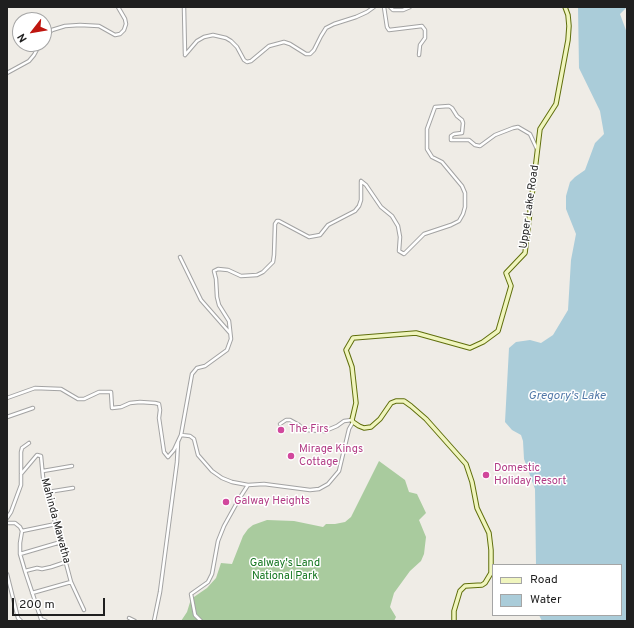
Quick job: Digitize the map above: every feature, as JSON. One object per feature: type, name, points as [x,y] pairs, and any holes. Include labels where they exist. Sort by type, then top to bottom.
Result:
[{"type":"street","points":[[52,30],[65,26],[99,26],[115,35],[120,34],[124,30],[126,19],[118,7]]},
{"type":"street","points":[[184,7],[185,55],[197,41],[204,37],[213,35],[226,38],[237,47],[244,60],[247,62],[251,61],[269,46],[284,42],[306,54],[310,54],[314,50],[320,36],[326,28],[367,12],[374,7]]},
{"type":"street","points":[[384,7],[387,27],[389,30],[422,26],[425,38],[420,45],[419,55]]},
{"type":"street","points":[[390,7],[393,10],[403,10],[410,7]]},
{"type":"street","name":"Upper Lake Road","points":[[353,421],[356,404],[352,367],[346,350],[353,338],[416,333],[470,348],[483,342],[498,331],[511,286],[506,273],[525,253],[540,129],[556,104],[568,40],[568,15],[565,7]]},
{"type":"street","points":[[7,73],[29,61],[36,52]]},
{"type":"street","points":[[7,398],[35,388],[61,389],[78,399],[84,399],[99,392],[111,392],[112,408],[140,402],[159,404],[164,452],[168,457],[181,435],[192,374],[197,368],[205,366],[227,350],[231,339],[229,321],[219,304],[217,297],[214,271],[218,269],[228,270],[241,276],[258,276],[273,262],[274,224],[277,221],[309,237],[320,235],[328,225],[355,211],[359,206],[361,200],[361,182],[366,185],[381,207],[392,216],[398,226],[400,237],[399,251],[404,254],[424,234],[452,225],[459,221],[465,207],[465,193],[462,186],[442,162],[432,157],[427,149],[427,128],[435,107],[449,106],[464,123],[462,133],[454,134],[451,136],[451,140],[469,140],[475,145],[480,146],[495,135],[518,127],[530,134],[537,148]]},
{"type":"street","points":[[180,257],[200,300],[230,333]]},
{"type":"street","points":[[280,424],[286,420],[290,420],[304,430],[325,431],[344,421],[353,421],[364,428],[371,427],[380,419],[391,403],[396,401],[404,401],[426,419],[466,464],[478,508],[489,533],[491,573],[482,585],[465,586],[460,591],[454,611],[454,621]]},
{"type":"street","points":[[7,417],[33,408]]},
{"type":"street","points":[[181,435],[190,436],[194,439],[198,455],[212,471],[222,478],[232,482],[248,485],[264,484],[310,490],[320,489],[328,484],[339,470],[349,429],[353,421]]},
{"type":"street","points":[[154,621],[162,577],[177,462],[178,442]]},
{"type":"street","points":[[21,474],[22,448],[29,443]]},
{"type":"street","name":"Mahinda Mawatha","points":[[7,518],[20,485],[21,474],[37,455],[41,456],[42,471],[66,562],[72,582],[84,610]]},
{"type":"street","points":[[42,471],[72,466]]},
{"type":"street","points":[[201,621],[195,615],[191,594],[208,582],[212,574],[218,541],[224,526],[248,485]]},
{"type":"street","points":[[48,492],[73,488]]},
{"type":"street","points":[[7,523],[15,523],[20,526],[22,531],[20,554],[41,619],[46,621]]},
{"type":"street","points":[[22,531],[56,524]]},
{"type":"street","points":[[20,554],[61,542]]},
{"type":"street","points":[[25,571],[37,568],[42,569],[66,562]]},
{"type":"street","points":[[7,574],[18,618],[21,621]]},
{"type":"street","points":[[32,593],[72,582]]},
{"type":"street","points":[[129,618],[135,621]]},
{"type":"green space","name":"Galway's Land National Park","points":[[379,461],[405,480],[409,492],[417,494],[426,513],[419,520],[426,537],[424,554],[421,561],[410,571],[394,593],[390,607],[396,617],[394,621],[181,621],[187,612],[191,599],[207,588],[216,578],[221,563],[232,564],[243,536],[248,529],[253,525],[267,520],[294,521],[323,527],[326,524],[345,522],[351,517]]},
{"type":"water","name":"Gregory's Lake","points":[[578,7],[627,7],[620,14],[627,33],[627,621],[542,621],[540,616],[622,616],[622,564],[536,564],[535,489],[524,459],[523,441],[521,435],[512,430],[505,422],[509,348],[516,342],[530,340],[541,343],[553,335],[568,310],[571,260],[576,234],[566,209],[566,196],[570,182],[585,170],[595,143],[604,134],[600,111],[579,68]]},
{"type":"place","name":"The Firs","points":[[281,430]]},
{"type":"place","name":"Mirage Kings Cottage","points":[[291,456]]},
{"type":"place","name":"Domestic Holiday Resort","points":[[486,475]]},
{"type":"place","name":"Galway Heights","points":[[226,502]]}]
